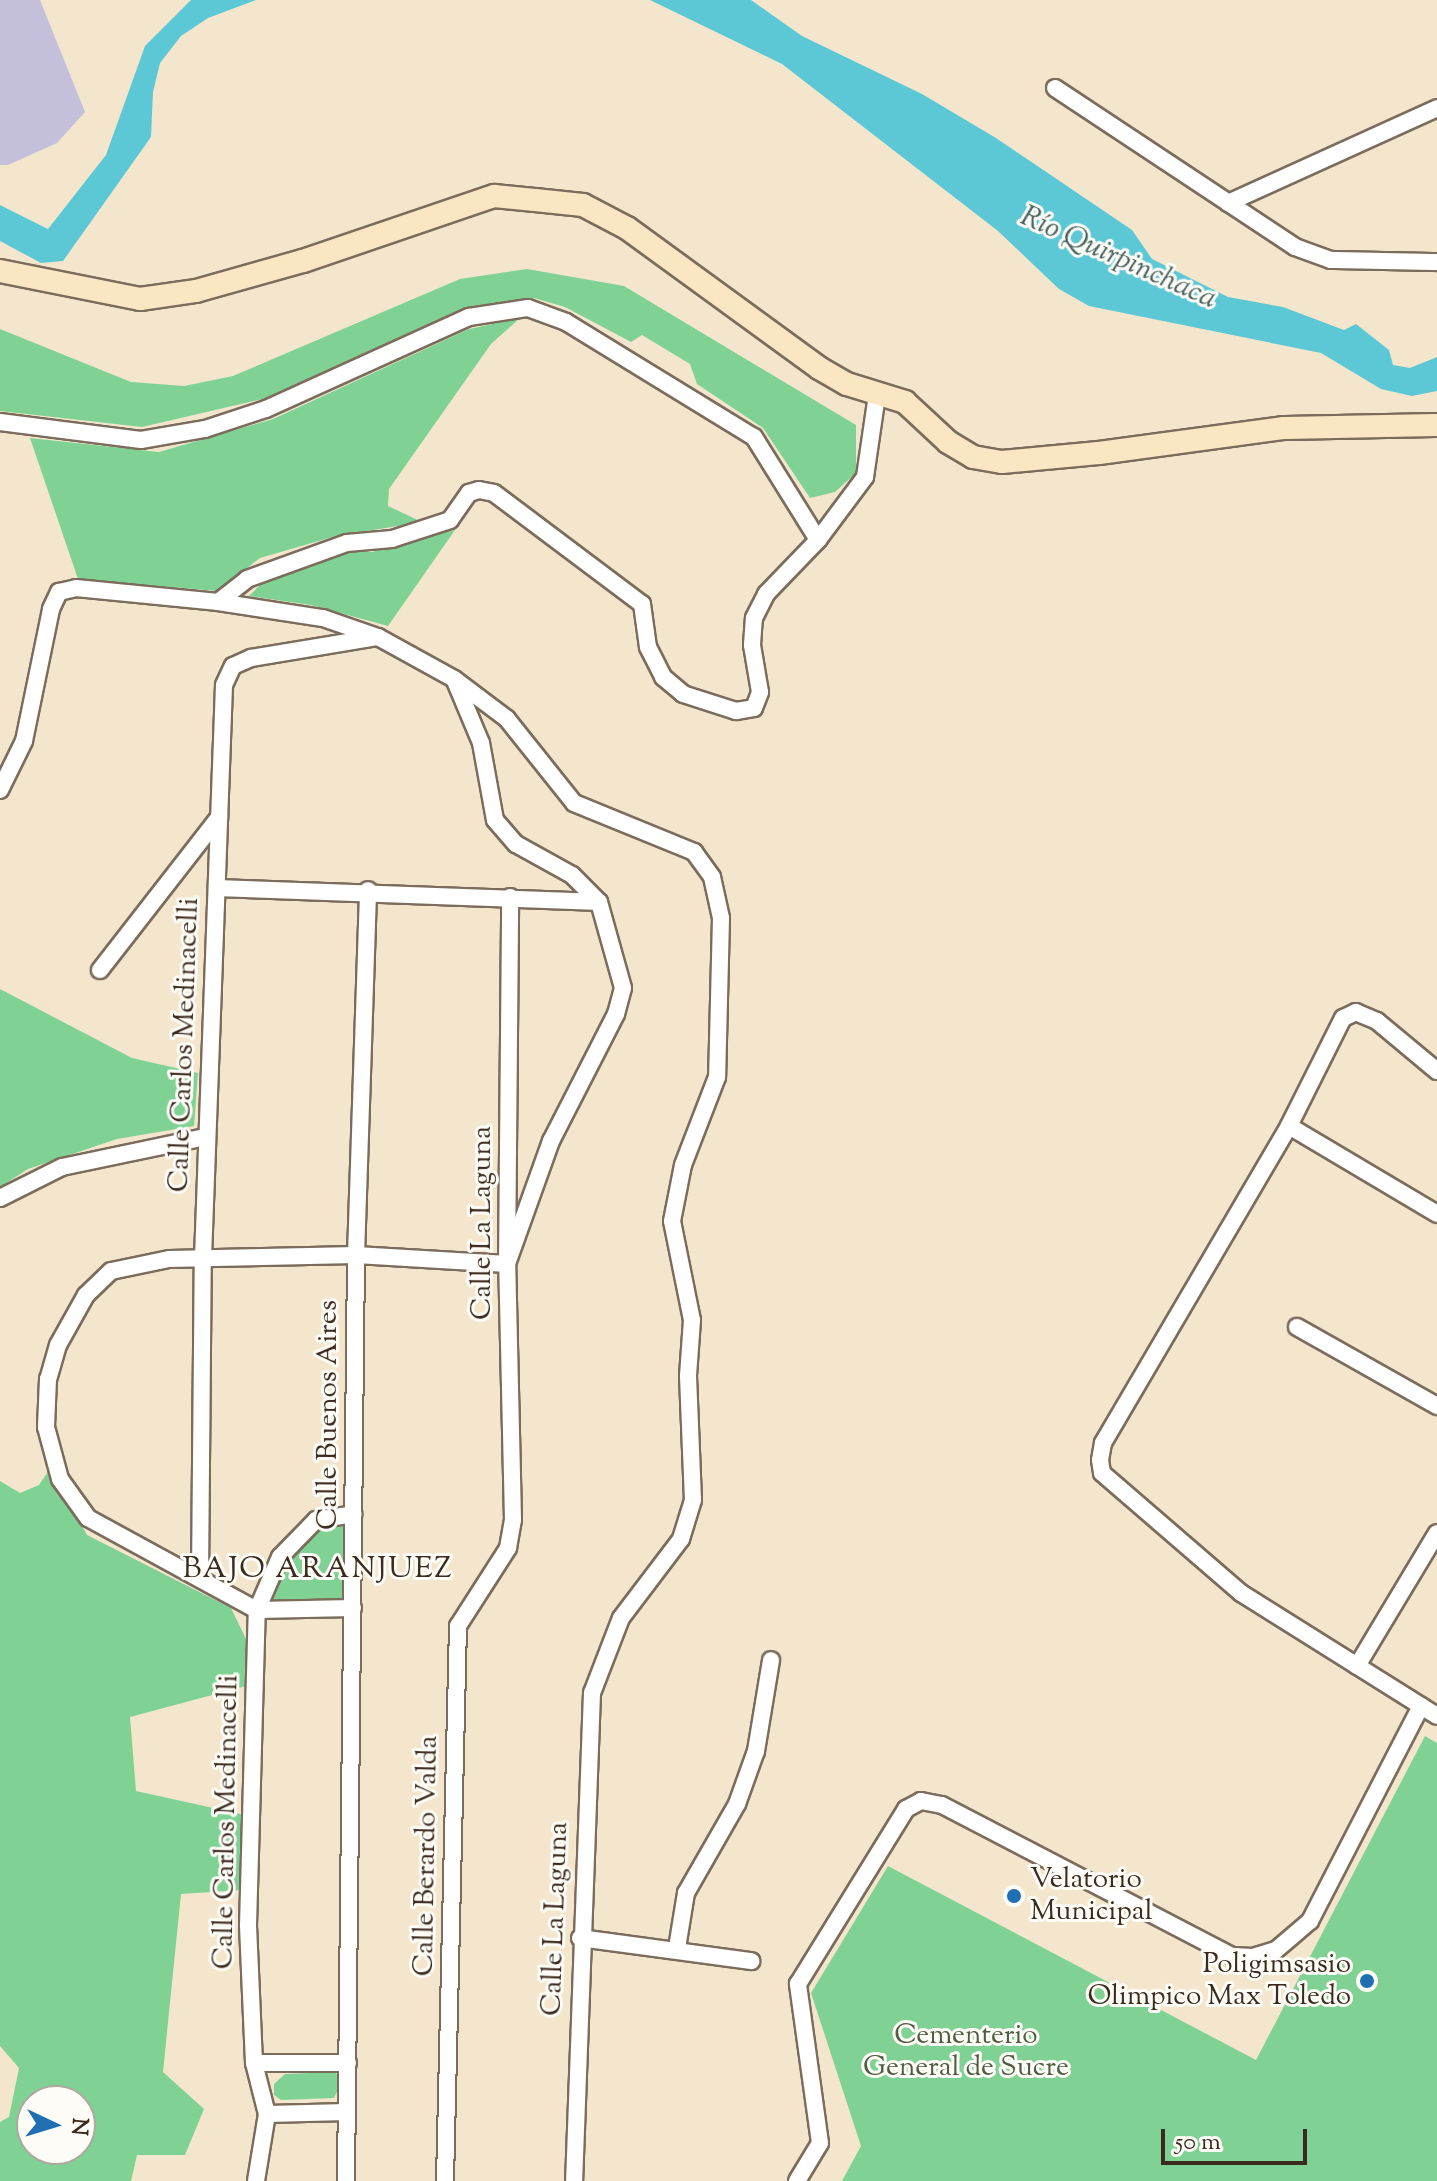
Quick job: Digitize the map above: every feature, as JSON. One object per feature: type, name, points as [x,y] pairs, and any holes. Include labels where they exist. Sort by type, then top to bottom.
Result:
[{"type":"street","points":[[1055,88],[1295,247],[1331,260],[1437,262]]},
{"type":"street","points":[[1228,203],[1437,108]]},
{"type":"street","points":[[0,271],[140,299],[196,291],[303,261],[494,196],[583,205],[627,228],[819,368],[877,395],[905,402],[948,442],[973,457],[1002,462],[1284,428],[1437,425]]},
{"type":"street","points":[[0,422],[141,440],[205,429],[266,409],[469,317],[528,308],[566,322],[754,437],[818,540]]},
{"type":"street","points":[[218,602],[247,579],[347,543],[392,539],[450,520],[469,493],[479,490],[494,493],[642,604],[648,647],[663,677],[683,694],[736,711],[754,708],[760,692],[754,618],[766,594],[818,540],[865,477],[877,395]]},
{"type":"street","name":"Calle La Laguna","points":[[0,790],[24,741],[51,609],[59,592],[76,588],[218,602],[323,618],[378,637],[454,679],[507,719],[574,803],[694,852],[712,877],[721,918],[717,1077],[683,1165],[672,1221],[692,1320],[688,1376],[693,1500],[681,1539],[621,1618],[602,1660],[592,1693],[580,1938],[574,2181]]},
{"type":"street","name":"Calle Carlos Medinacelli","points":[[200,1578],[206,1137],[224,685],[233,666],[251,658],[378,637]]},
{"type":"street","points":[[353,1608],[257,1610],[88,1518],[60,1479],[46,1427],[48,1379],[58,1345],[86,1295],[111,1271],[169,1259],[356,1255],[507,1264],[551,1141],[616,1014],[623,988],[599,902],[572,875],[516,844],[495,820],[481,743],[454,679]]},
{"type":"street","points":[[100,970],[219,817]]},
{"type":"street","points":[[218,888],[368,890],[599,902]]},
{"type":"street","name":"Calle Buenos Aires","points":[[346,2181],[356,1255],[368,890]]},
{"type":"street","name":"Calle La Laguna","points":[[508,1548],[513,1520],[507,1264],[510,897]]},
{"type":"street","points":[[1437,1071],[1377,1021],[1356,1012],[1343,1018],[1289,1126],[1103,1443],[1100,1460],[1102,1473],[1241,1593],[1437,1716]]},
{"type":"street","points":[[1289,1126],[1437,1214]]},
{"type":"street","points":[[0,1198],[62,1167],[206,1137]]},
{"type":"street","points":[[1297,1327],[1437,1406]]},
{"type":"street","name":"Calle Carlos Medinacelli","points":[[256,2181],[267,2114],[254,2063],[248,1925],[257,1610],[280,1557],[316,1520],[354,1514]]},
{"type":"street","points":[[1357,1666],[1437,1533]]},
{"type":"street","name":"Calle Berardo Valda","points":[[445,2181],[458,1626],[508,1548]]},
{"type":"street","points":[[677,1948],[686,1893],[737,1804],[756,1751],[771,1660]]},
{"type":"street","points":[[797,2181],[820,2143],[798,1984],[906,1809],[921,1801],[942,1805],[1232,1956],[1253,1957],[1276,1950],[1310,1921],[1421,1706]]},
{"type":"street","points":[[580,1938],[677,1948],[751,1961]]},
{"type":"street","points":[[254,2063],[348,2063]]},
{"type":"street","points":[[267,2114],[347,2112]]},
{"type":"shaded area","points":[[0,0],[40,0],[85,112],[57,143],[8,165],[0,165]]},
{"type":"green space","points":[[527,269],[624,286],[856,425],[856,473],[835,492],[810,498],[763,428],[697,384],[690,364],[642,335],[631,342],[565,307],[534,298],[459,310],[263,399],[142,427],[0,411],[0,329],[131,382],[184,386],[233,376],[460,279]]},
{"type":"green space","points":[[520,318],[491,344],[389,489],[388,506],[422,522],[336,536],[260,558],[217,591],[78,579],[30,438],[159,452],[273,419],[469,329]]},
{"type":"green space","points":[[455,530],[388,626],[311,605],[249,596],[276,569],[308,568],[347,551],[372,552]]},
{"type":"green space","points":[[0,989],[132,1058],[198,1073],[194,1126],[117,1139],[28,1169],[0,1187]]},
{"type":"green space","points":[[55,1461],[58,1482],[87,1535],[231,1608],[247,1641],[246,1686],[130,1717],[136,1791],[245,1815],[243,1890],[181,1894],[163,2072],[204,2109],[185,2155],[137,2155],[131,2181],[0,2181],[0,2122],[9,2117],[19,2068],[0,2046],[0,1481],[20,1493],[39,1485]]},
{"type":"green space","points":[[346,1523],[349,1593],[343,1599],[268,1602],[289,1556],[323,1525]]},
{"type":"green space","name":"Cementerio General de Sucre","points":[[1425,1736],[1437,1743],[1437,2181],[842,2181],[861,2146],[811,1993],[888,1866],[1256,2060]]},
{"type":"green space","points":[[335,2072],[342,2081],[334,2098],[281,2100],[274,2095],[274,2084],[285,2074]]},
{"type":"water","points":[[191,0],[256,0],[208,18],[181,36],[160,63],[153,92],[151,137],[63,261],[41,263],[0,241],[0,205],[48,229],[106,155],[145,46]]},
{"type":"water","name":"Río Quirpinchaca","points":[[650,0],[751,0],[802,36],[922,94],[996,138],[1132,230],[1152,259],[1228,297],[1283,307],[1344,330],[1356,324],[1389,350],[1393,365],[1410,368],[1437,357],[1437,391],[1412,396],[1381,389],[1321,353],[1089,306],[1059,289],[998,231],[782,64]]},
{"type":"place","name":"Velatorio Municipal","points":[[1014,1896]]},
{"type":"place","name":"Poligimsasio Olimpico Max Toledo","points":[[1367,1981]]},
{"type":"district","name":"BAJO ARANJUEZ","points":[[318,1570]]}]
